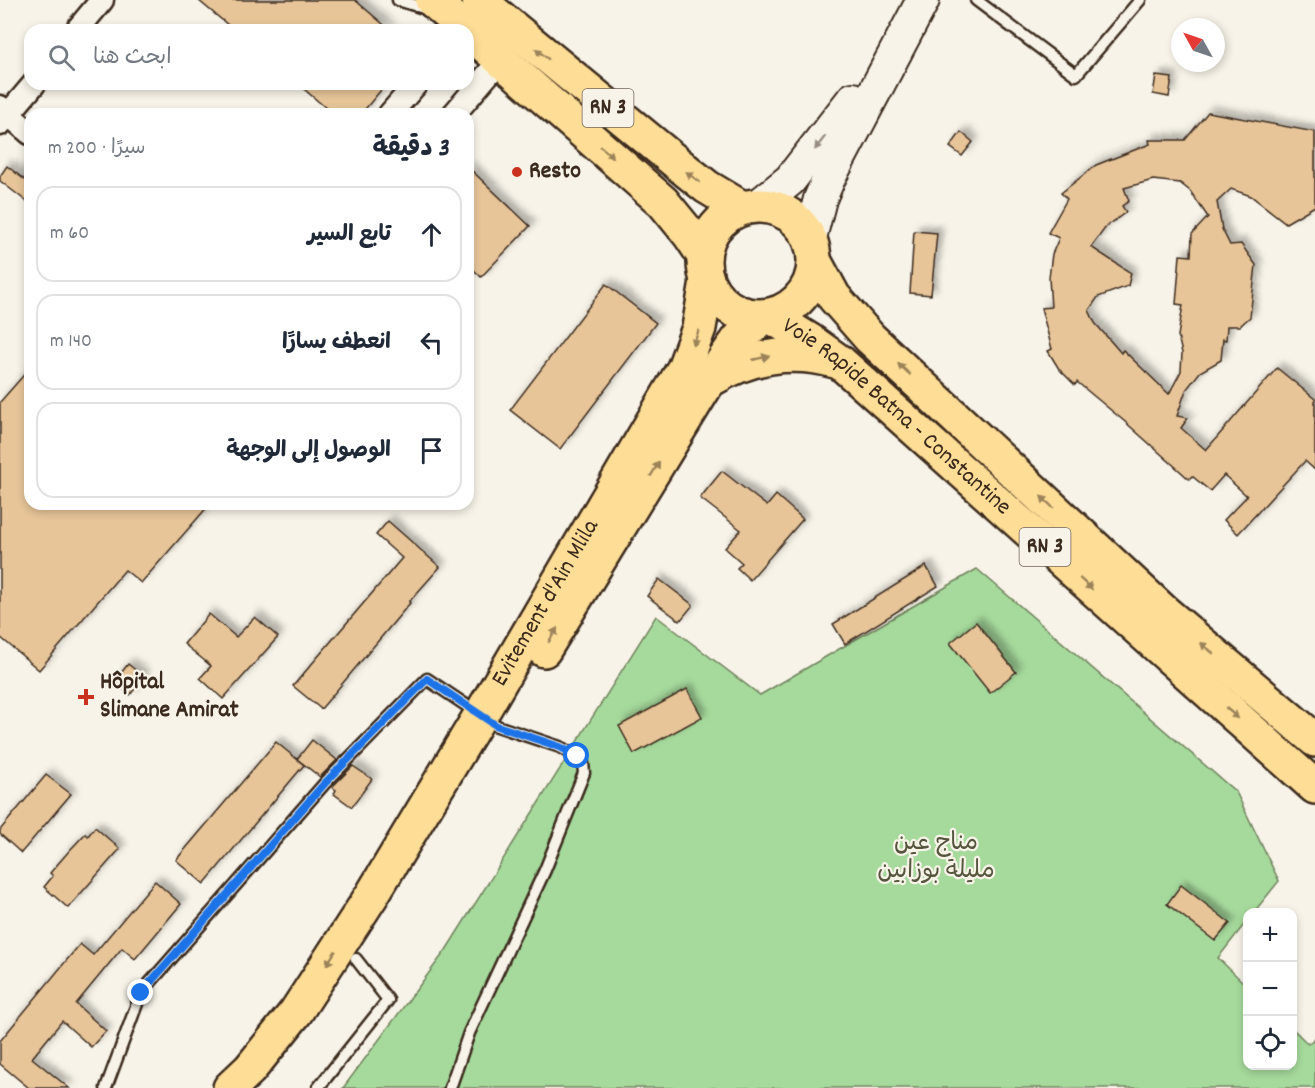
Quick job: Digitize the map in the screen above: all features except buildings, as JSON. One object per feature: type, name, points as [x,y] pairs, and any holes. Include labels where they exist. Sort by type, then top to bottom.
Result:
[{"type":"highway","name":"RN 3","points":[[474,25],[707,187],[750,207]]},
{"type":"highway","name":"RN 3","points":[[474,29],[501,59],[663,202],[690,235],[705,268]]},
{"type":"highway","points":[[750,207],[771,207],[794,218],[804,227],[813,250],[813,277],[807,291],[785,311],[767,316],[745,315],[729,308],[716,296],[705,268],[706,243],[716,227],[731,214],[750,207]]},
{"type":"highway","name":"Voie Rapide Batna - Constantine","points":[[813,250],[834,297],[870,338],[1162,610],[1315,740]]},
{"type":"highway","name":"Evitement d'Ain Mlila","points":[[258,1088],[311,1028],[357,959],[684,368],[699,328],[705,268]]},
{"type":"highway","name":"Voie Rapide Batna - Constantine","points":[[767,316],[809,340],[841,363],[1315,787]]},
{"type":"highway","name":"Evitement d'Ain Mlila","points":[[230,1088],[250,1069],[296,1012],[489,721],[708,382],[738,340],[767,316]]},
{"type":"highway","points":[[708,382],[750,361],[772,356],[795,354],[841,363]]},
{"type":"main road","points":[[813,250],[820,199],[829,178],[923,0]]},
{"type":"main road","points":[[750,207],[790,180],[906,29]]},
{"type":"street","points":[[83,24],[102,0]]},
{"type":"street","points":[[459,108],[501,59]]},
{"type":"street","points":[[24,128],[3,116],[28,90]]},
{"type":"street","points":[[395,108],[411,90]]},
{"type":"lane","points":[[398,0],[464,18]]},
{"type":"lane","points":[[976,0],[1076,75],[1140,0]]},
{"type":"lane","points":[[106,1088],[141,993],[325,783],[427,679],[489,721],[560,747],[577,756],[583,763],[584,773],[545,870],[469,1033],[450,1088]]},
{"type":"lane","points":[[318,1088],[388,1000],[357,959]]},
{"type":"green space","name":"مناج عين مليلة بوزابين","points":[[977,569],[1236,792],[1279,881],[1257,908],[1243,908],[1243,926],[1218,958],[1243,982],[1243,1070],[1297,1070],[1297,1033],[1308,1044],[1315,1038],[1315,1088],[343,1088],[446,950],[656,616],[760,695]]},
{"type":"place","name":"Resto","points":[[517,172]]},
{"type":"place","name":"Hôpital Slimane Amirat","points":[[86,697]]},
{"type":"route","points":[[141,993],[325,783],[427,679],[497,726],[560,747],[577,756]]}]
